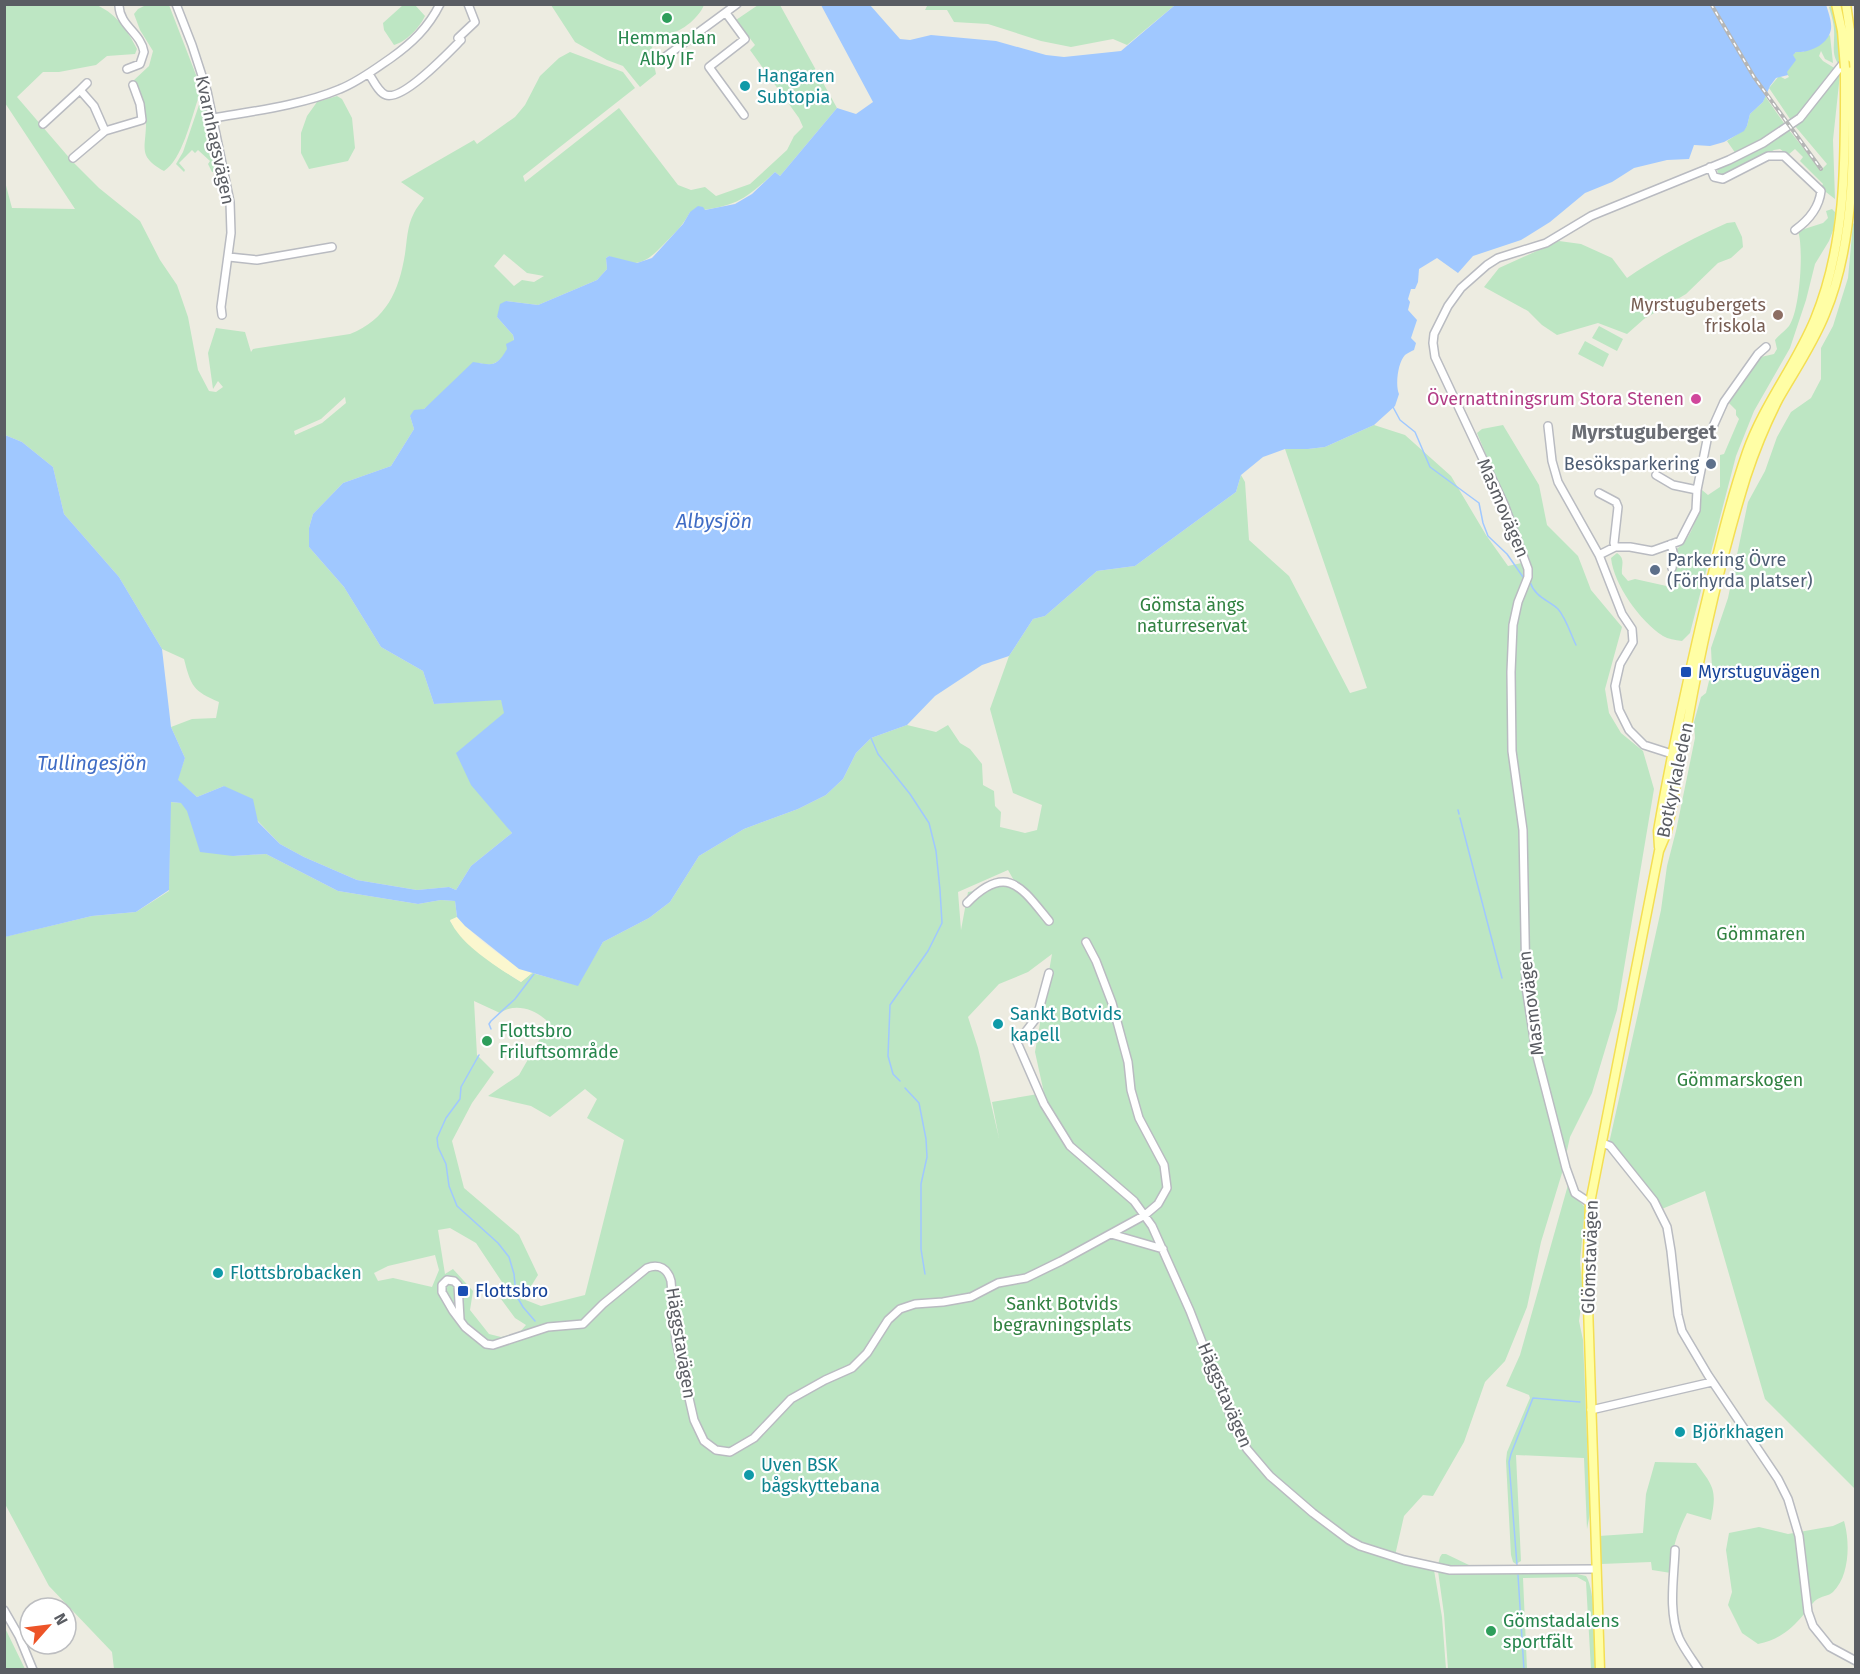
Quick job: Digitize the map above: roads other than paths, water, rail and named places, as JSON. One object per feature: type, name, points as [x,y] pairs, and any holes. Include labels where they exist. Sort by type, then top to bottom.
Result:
[{"type":"main road","name":"Botkyrkaleden","points":[[1659,851],[1667,832],[1703,644],[1749,467],[1767,422],[1808,350],[1825,314],[1841,265],[1849,208],[1852,58],[1846,31],[1836,4]]},
{"type":"main road","name":"Botkyrkaleden","points":[[1659,851],[1658,831],[1672,754],[1719,549],[1748,449],[1766,408],[1809,333],[1831,274],[1840,230],[1841,212],[1845,4]]},
{"type":"main road","points":[[1673,803],[1671,795],[1677,759],[1672,754],[1678,752],[1684,743]]},
{"type":"main road","name":"Glömstavägen","points":[[1600,1670],[1587,1275],[1590,1203],[1659,851]]},
{"type":"street","name":"Kvarnhagsvägen","points":[[176,4],[200,67],[214,118],[230,202],[231,233],[220,307],[222,315]]},
{"type":"street","points":[[214,118],[320,96],[341,89],[369,74],[412,42],[429,24],[440,4]]},
{"type":"street","points":[[369,74],[382,93],[387,96],[397,95],[419,80],[461,40],[458,38],[475,22],[468,4]]},
{"type":"street","points":[[665,57],[737,4]]},
{"type":"street","points":[[119,5],[121,16],[138,37],[144,52],[140,64],[127,69]]},
{"type":"street","points":[[726,13],[745,39],[709,67],[744,115]]},
{"type":"street","name":"Masmovägen","points":[[1590,1203],[1575,1193],[1566,1168],[1536,1052],[1526,987],[1523,830],[1512,751],[1511,663],[1513,625],[1518,602],[1528,577],[1528,569],[1504,504],[1435,357],[1433,343],[1437,328],[1456,294],[1492,262],[1546,243],[1591,216],[1763,143],[1796,122],[1814,104],[1856,44]]},
{"type":"street","points":[[43,124],[87,83]]},
{"type":"street","points":[[73,158],[105,131],[142,120],[140,104],[133,85]]},
{"type":"street","points":[[80,90],[94,106],[105,131]]},
{"type":"street","points":[[1710,167],[1714,177],[1723,179],[1768,156],[1784,156],[1821,191],[1817,207],[1795,230]]},
{"type":"street","points":[[229,257],[257,260],[332,246]]},
{"type":"street","points":[[1599,555],[1615,547],[1652,551],[1680,541],[1695,510],[1707,440],[1724,402],[1758,354],[1766,347]]},
{"type":"street","points":[[1548,426],[1552,461],[1558,482],[1599,555],[1622,614],[1632,629],[1633,642],[1620,664],[1615,686],[1618,710],[1629,730],[1644,746],[1672,754]]},
{"type":"street","points":[[1656,475],[1673,485],[1697,490]]},
{"type":"street","points":[[1599,493],[1616,502],[1618,507],[1615,547]]},
{"type":"street","points":[[1671,544],[1674,556],[1672,568]]},
{"type":"street","points":[[967,903],[994,884],[1010,882],[1030,897],[1049,921]]},
{"type":"street","points":[[1086,942],[1112,1003],[1128,1062],[1131,1090],[1138,1118],[1164,1165],[1167,1188],[1158,1204],[1145,1215]]},
{"type":"street","name":"Häggstavägen","points":[[1049,973],[1037,1017],[1017,1041],[1044,1104],[1070,1146],[1134,1201],[1145,1215],[1164,1249],[1236,1430],[1246,1449],[1270,1476],[1331,1528],[1360,1546],[1404,1560],[1443,1569],[1596,1569]]},
{"type":"street","points":[[1602,1143],[1613,1149],[1654,1201],[1670,1241],[1680,1325],[1712,1382],[1788,1498],[1799,1536],[1808,1612],[1813,1626],[1830,1647],[1856,1661]]},
{"type":"street","name":"Häggstavägen","points":[[460,1319],[480,1341],[493,1345],[548,1327],[583,1324],[603,1304],[647,1268],[657,1266],[668,1272],[671,1281],[676,1341],[694,1420],[704,1441],[716,1450],[730,1452],[754,1438],[791,1398],[852,1368],[867,1353],[888,1320],[900,1309],[915,1304],[971,1297],[998,1283],[1026,1278],[1145,1215]]},
{"type":"street","points":[[1111,1234],[1164,1249]]},
{"type":"street","points":[[447,1280],[454,1281],[458,1285],[460,1319],[442,1292],[442,1285],[447,1280]]},
{"type":"street","points":[[1591,1410],[1712,1382]]},
{"type":"street","points":[[1675,1550],[1673,1607],[1675,1622],[1681,1640],[1699,1670]]},
{"type":"street","points":[[4,1610],[19,1636],[33,1670]]},
{"type":"water","name":"Albysjön","points":[[1826,4],[1831,26],[1827,39],[1813,49],[1796,52],[1793,55],[1796,60],[1787,72],[1788,75],[1776,78],[1763,102],[1750,114],[1744,131],[1724,142],[1710,146],[1694,145],[1689,159],[1667,160],[1634,168],[1612,182],[1585,193],[1550,222],[1521,240],[1473,256],[1458,273],[1437,258],[1419,269],[1418,282],[1415,289],[1411,289],[1408,299],[1410,302],[1408,310],[1417,320],[1411,338],[1416,343],[1414,350],[1405,355],[1399,368],[1397,380],[1399,394],[1395,406],[1374,425],[1325,447],[1285,449],[1263,457],[1241,475],[1236,492],[1135,566],[1097,571],[1045,616],[1033,619],[1009,656],[982,665],[935,696],[907,725],[871,738],[856,753],[843,779],[826,795],[798,809],[744,829],[699,856],[670,902],[649,918],[603,942],[578,986],[519,969],[465,926],[457,917],[455,901],[441,900],[418,904],[338,891],[266,854],[233,856],[200,852],[187,811],[181,803],[171,802],[169,890],[136,912],[92,916],[5,937],[5,435],[22,442],[53,467],[64,514],[119,577],[162,649],[171,727],[185,758],[178,780],[197,797],[224,786],[253,799],[258,822],[280,844],[357,880],[417,890],[449,887],[456,890],[471,866],[512,833],[471,785],[456,753],[504,713],[501,700],[434,704],[423,671],[381,647],[344,587],[309,547],[309,528],[313,514],[343,483],[391,466],[414,429],[410,416],[414,410],[424,409],[473,362],[493,364],[500,359],[507,349],[506,344],[514,340],[513,335],[497,317],[500,304],[506,301],[538,305],[597,280],[607,269],[606,258],[609,256],[637,263],[652,258],[683,224],[690,212],[698,206],[705,210],[735,204],[752,194],[775,172],[780,176],[837,108],[856,114],[873,102],[821,5],[870,5],[900,39],[910,40],[931,35],[996,41],[1046,55],[1064,57],[1121,51],[1175,5]]},
{"type":"waterway","points":[[1393,407],[1400,420],[1415,432],[1430,467],[1479,503],[1488,536],[1507,554],[1523,577]]},
{"type":"waterway","points":[[1530,582],[1538,595],[1561,613],[1576,645]]},
{"type":"waterway","points":[[871,738],[878,754],[910,794],[929,823],[936,851],[940,890],[942,923],[928,951],[890,1005],[888,1056],[893,1074],[900,1081]]},
{"type":"waterway","points":[[1458,810],[1459,814]]},
{"type":"waterway","points":[[1460,818],[1502,978]]},
{"type":"waterway","points":[[491,1029],[489,1024],[491,1021],[515,999],[534,974]]},
{"type":"waterway","points":[[479,1055],[461,1087],[460,1099],[446,1118],[437,1138],[438,1147],[446,1164],[449,1186],[457,1206],[498,1243],[509,1257],[514,1274],[516,1295],[535,1321]]},
{"type":"waterway","points":[[905,1088],[919,1103],[926,1139],[927,1157],[921,1184],[921,1249],[925,1274]]},
{"type":"waterway","points":[[1517,1565],[1509,1462],[1511,1454],[1533,1398],[1580,1402]]},
{"type":"waterway","points":[[1518,1575],[1524,1670]]},
{"type":"railway","points":[[1711,4],[1754,77],[1821,169]]},
{"type":"place","name":"Hemmaplan Alby IF","points":[[667,18]]},
{"type":"place","name":"Hangaren Subtopia","points":[[745,86]]},
{"type":"place","name":"Myrstugubergets friskola","points":[[1778,315]]},
{"type":"place","name":"Övernattningsrum Stora Stenen","points":[[1696,399]]},
{"type":"place","name":"Besöksparkering","points":[[1711,464]]},
{"type":"place","name":"Parkering Övre (Förhyrda platser)","points":[[1655,570]]},
{"type":"place","name":"Myrstuguvägen","points":[[1686,672]]},
{"type":"place","name":"Sankt Botvids kapell","points":[[998,1024]]},
{"type":"place","name":"Flottsbro Friluftsområde","points":[[487,1041]]},
{"type":"place","name":"Flottsbrobacken","points":[[218,1273]]},
{"type":"place","name":"Flottsbro","points":[[463,1291]]},
{"type":"place","name":"Björkhagen","points":[[1680,1432]]},
{"type":"place","name":"Uven BSK bågskyttebana","points":[[749,1475]]},
{"type":"place","name":"Gömstadalens sportfält","points":[[1491,1631]]},
{"type":"district","name":"Myrstuguberget","points":[[1644,432]]},
{"type":"park label","name":"Gömsta ängs naturreservat","points":[[1192,615]]},
{"type":"park label","name":"Gömmaren","points":[[1761,934]]},
{"type":"park label","name":"Gömmarskogen","points":[[1740,1080]]},
{"type":"park label","name":"Sankt Botvids begravningsplats","points":[[1062,1314]]},
{"type":"water label","name":"Tullingesjön","points":[[92,763]]}]
